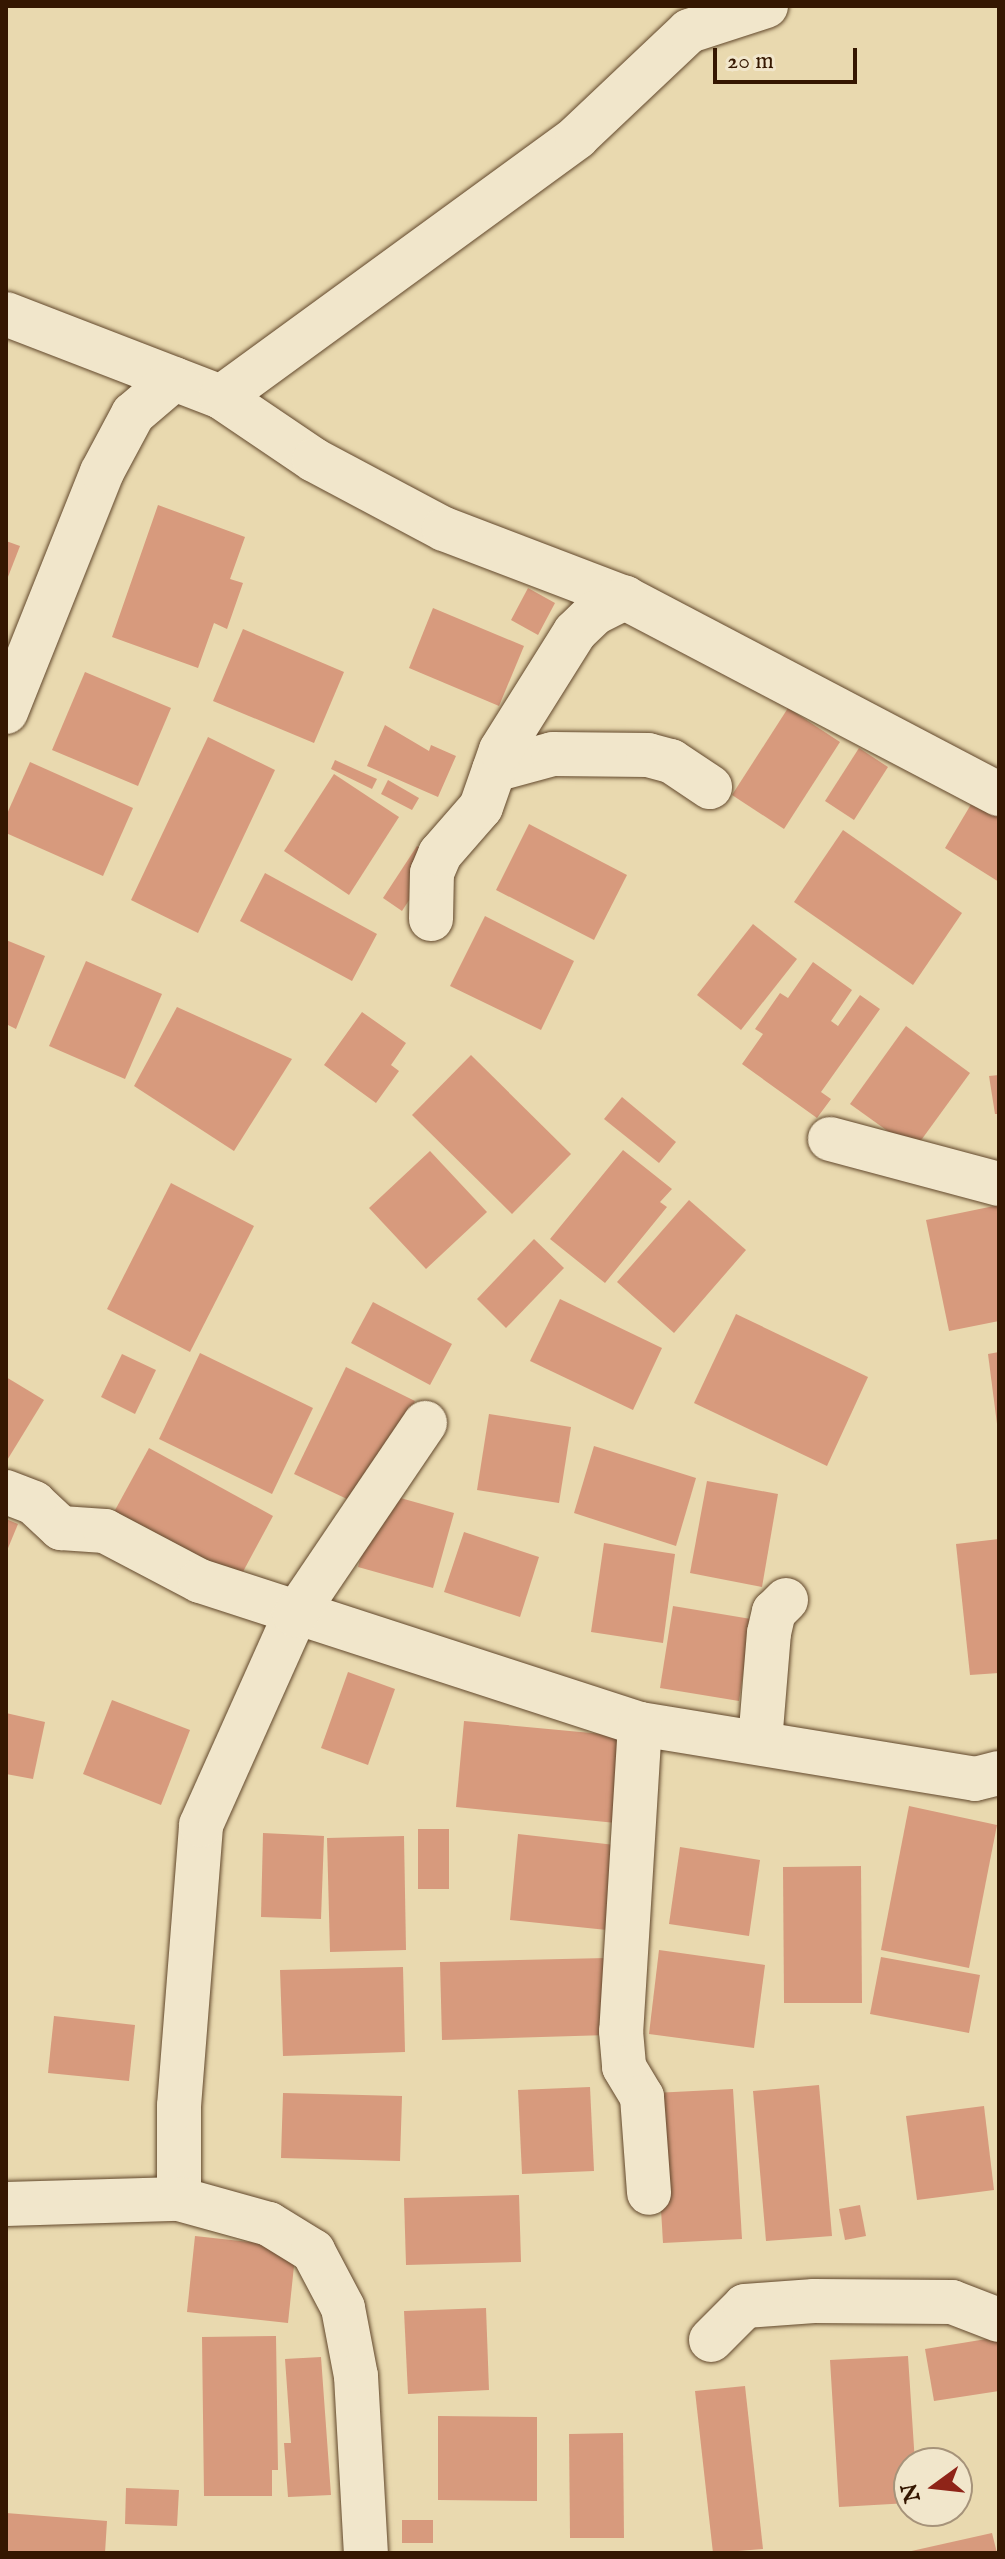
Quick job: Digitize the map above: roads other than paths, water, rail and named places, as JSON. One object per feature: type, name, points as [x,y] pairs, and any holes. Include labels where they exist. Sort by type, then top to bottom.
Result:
[{"type":"street","points":[[221,397],[577,137],[689,31],[766,6]]},
{"type":"street","points":[[6,314],[221,397],[314,460],[444,529],[625,598],[999,794]]},
{"type":"street","points":[[6,712],[102,472],[133,414],[174,379]]},
{"type":"street","points":[[431,919],[432,873],[440,854],[481,807],[501,750],[575,632],[595,613],[625,598]]},
{"type":"street","points":[[494,770],[553,754],[648,755],[671,761],[710,787]]},
{"type":"street","points":[[830,1139],[999,1184]]},
{"type":"street","points":[[179,2199],[179,2106],[201,1825],[295,1615],[425,1423]]},
{"type":"street","points":[[6,1492],[34,1503],[61,1528],[105,1531],[200,1581],[295,1615],[410,1645],[640,1724],[975,1779],[999,1773]]},
{"type":"street","points":[[760,1742],[769,1633],[774,1612],[786,1600]]},
{"type":"street","points":[[640,1724],[621,2031],[624,2067],[642,2097],[649,2193]]},
{"type":"street","points":[[6,2204],[179,2199],[269,2224],[313,2251],[343,2308],[356,2376],[366,2553]]},
{"type":"street","points":[[711,2340],[745,2306],[952,2302],[999,2290]]},
{"type":"street","points":[[952,2302],[999,2320]]}]
